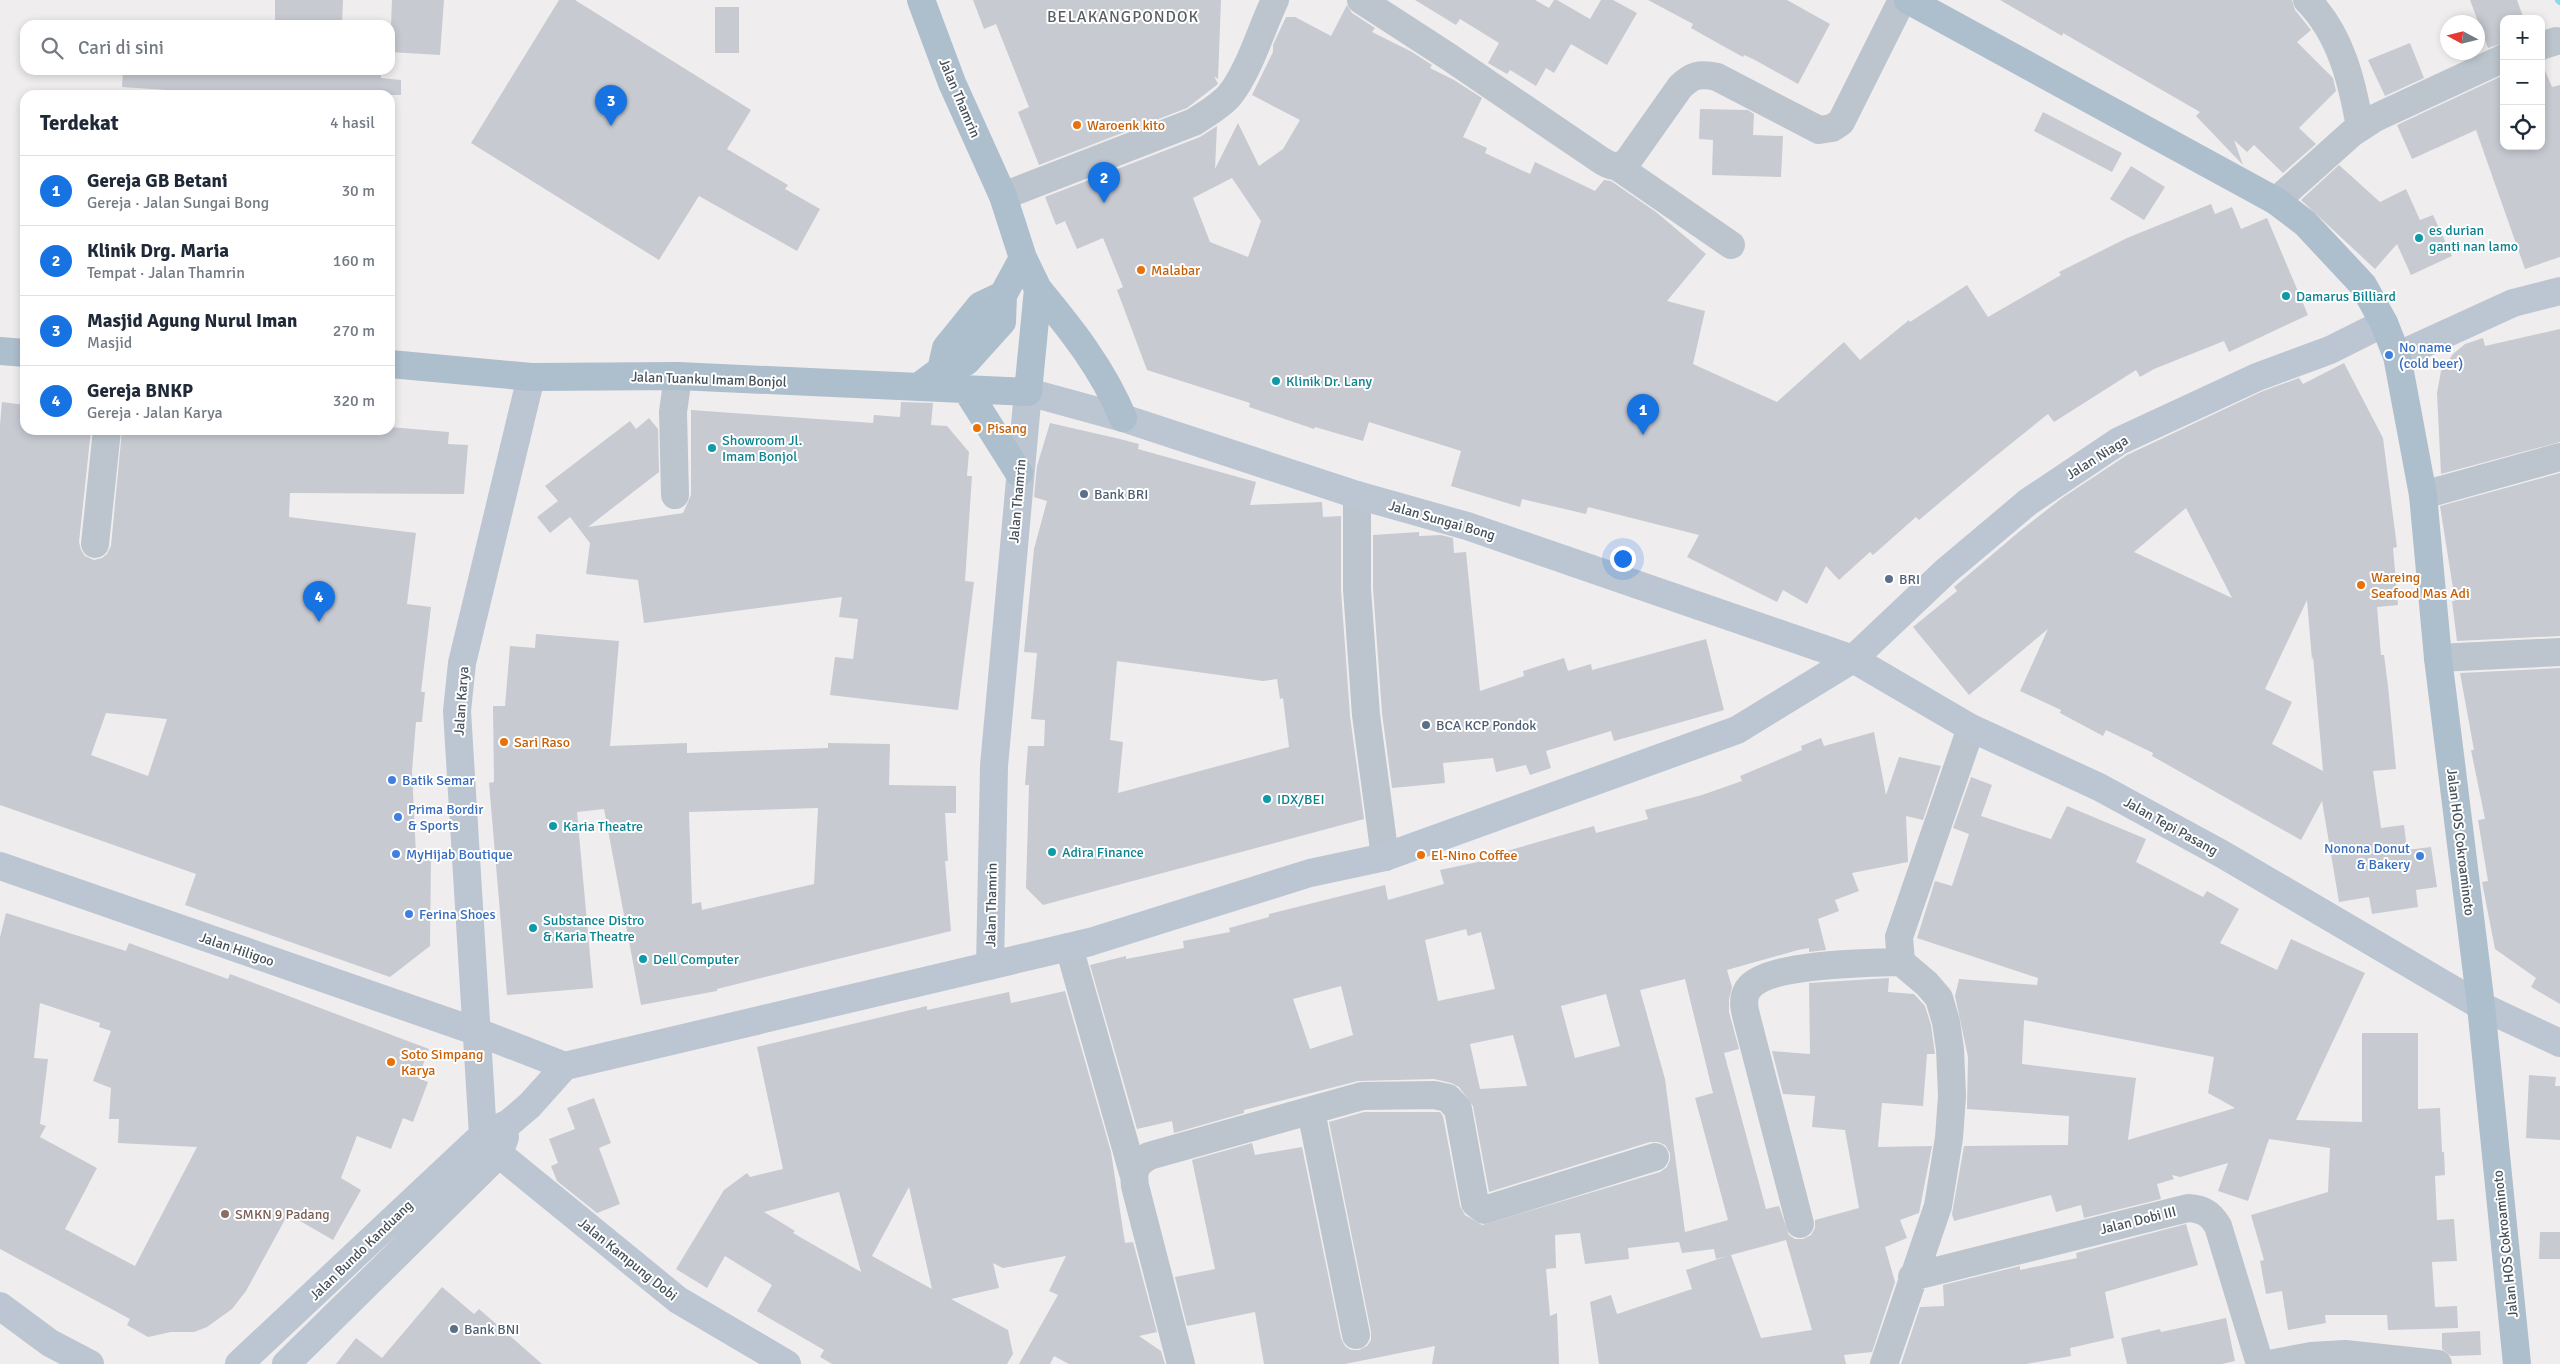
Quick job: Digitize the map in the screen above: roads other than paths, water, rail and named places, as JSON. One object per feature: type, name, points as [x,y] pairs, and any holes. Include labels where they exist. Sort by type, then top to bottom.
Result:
[{"type":"main road","name":"Jalan Thamrin","points":[[921,0],[952,83],[1003,196],[1023,258],[1038,289],[1019,474],[994,766],[990,966]]},
{"type":"main road","name":"Jalan HOS Cokroaminoto","points":[[1908,0],[2276,201],[2305,223],[2344,263],[2364,286],[2384,323],[2397,356],[2422,495],[2438,658],[2481,1006],[2517,1364]]},
{"type":"main road","points":[[918,386],[941,370],[966,362],[1002,322],[1003,295],[1023,258]]},
{"type":"main road","points":[[1038,289],[1106,380],[1123,418]]},
{"type":"main road","points":[[2397,356],[2513,303],[2560,291]]},
{"type":"main road","name":"Jalan Niaga","points":[[564,1066],[1069,947],[1310,873],[1385,857],[1737,730],[1853,660],[1946,571],[2028,502],[2119,441],[2257,377],[2330,350],[2384,323]]},
{"type":"main road","points":[[0,352],[20,353]]},
{"type":"main road","name":"Jalan Tuanku Imam Bonjol","points":[[395,364],[531,377],[678,376],[1028,392]]},
{"type":"main road","name":"Jalan Karya","points":[[491,1144],[475,1031],[457,711],[462,663],[531,377]]},
{"type":"main road","points":[[966,389],[1019,474]]},
{"type":"main road","name":"Jalan Sungai Bong","points":[[1028,392],[1123,418],[1357,496],[1467,526],[1853,660]]},
{"type":"main road","name":"Jalan Tepi Pasang","points":[[1853,660],[1971,728],[2099,787],[2222,854],[2481,1006],[2560,1043]]},
{"type":"main road","name":"Jalan Hiligoo","points":[[0,866],[475,1031],[564,1066]]},
{"type":"main road","name":"Jalan Bundo Kanduang","points":[[239,1364],[421,1211],[491,1144],[509,1123],[530,1105],[564,1066]]},
{"type":"main road","name":"Jalan Kampung Dobi","points":[[491,1144],[678,1300],[788,1364]]},
{"type":"main road","points":[[286,1364],[421,1211]]},
{"type":"main road","points":[[0,1306],[50,1343],[90,1364]]},
{"type":"main road","points":[[50,1343],[68,1364]]},
{"type":"street","points":[[1003,196],[1194,122],[1218,106],[1230,94],[1246,65],[1275,0]]},
{"type":"street","points":[[1360,0],[1450,57],[1610,166],[1618,167],[1730,246]]},
{"type":"street","points":[[1618,167],[1627,162],[1669,102],[1691,76],[1705,74],[1717,77],[1819,130],[1832,128],[1841,122],[1854,101],[1902,0]]},
{"type":"street","points":[[2306,0],[2329,29],[2342,56],[2353,88],[2360,127]]},
{"type":"street","points":[[2276,201],[2360,127],[2391,110],[2500,60]]},
{"type":"street","points":[[675,495],[673,412],[678,376]]},
{"type":"street","points":[[95,544],[106,435]]},
{"type":"street","points":[[2422,495],[2560,457]]},
{"type":"street","points":[[1357,496],[1358,589],[1366,715],[1385,857]]},
{"type":"street","points":[[2438,658],[2560,652]]},
{"type":"street","points":[[1901,962],[1899,937],[1971,728]]},
{"type":"street","points":[[1069,947],[1133,1173],[1181,1364]]},
{"type":"street","points":[[1800,1224],[1748,1023],[1744,1003],[1748,990],[1758,980],[1803,968],[1831,964],[1901,962],[1939,998],[1950,1049],[1952,1096],[1938,1206],[1912,1277],[1884,1364]]},
{"type":"street","points":[[1133,1173],[1139,1162],[1149,1156],[1362,1096],[1434,1095],[1448,1098],[1458,1109],[1475,1203],[1484,1210],[1655,1157]]},
{"type":"street","points":[[1311,1111],[1356,1335]]},
{"type":"street","name":"Jalan Dobi III","points":[[1912,1277],[2188,1208],[2199,1209],[2211,1215],[2218,1226],[2260,1364]]},
{"type":"street","points":[[2269,1364],[2312,1356],[2345,1354],[2438,1364]]},
{"type":"place","name":"Waroenk kito","points":[[1077,125]]},
{"type":"place","name":"Masjid Agung Nurul Iman","points":[[611,126]]},
{"type":"place","name":"Klinik Drg. Maria","points":[[1104,203]]},
{"type":"place","name":"es durian ganti nan lamo","points":[[2419,238]]},
{"type":"place","name":"Malabar","points":[[1141,270]]},
{"type":"place","name":"Damarus Billiard","points":[[2286,296]]},
{"type":"place","name":"No name (cold beer)","points":[[2389,355]]},
{"type":"place","name":"Klinik Dr. Lany","points":[[1276,381]]},
{"type":"place","name":"Pisang","points":[[977,428]]},
{"type":"place","name":"Gereja GB Betani","points":[[1643,435]]},
{"type":"place","name":"Showroom Jl. Imam Bonjol","points":[[712,448]]},
{"type":"place","name":"Bank BRI","points":[[1084,494]]},
{"type":"place","name":"BRI","points":[[1889,579]]},
{"type":"place","name":"Wareing Seafood Mas Adi","points":[[2361,585]]},
{"type":"place","name":"Gereja BNKP","points":[[319,622]]},
{"type":"place","name":"BCA KCP Pondok","points":[[1426,725]]},
{"type":"place","name":"Sari Raso","points":[[504,742]]},
{"type":"place","name":"Batik Semar","points":[[392,780]]},
{"type":"place","name":"IDX/BEI","points":[[1267,799]]},
{"type":"place","name":"Prima Bordir & Sports","points":[[398,817]]},
{"type":"place","name":"Karia Theatre","points":[[553,826]]},
{"type":"place","name":"Adira Finance","points":[[1052,852]]},
{"type":"place","name":"MyHijab Boutique","points":[[396,854]]},
{"type":"place","name":"El-Nino Coffee","points":[[1421,855]]},
{"type":"place","name":"Nonona Donut & Bakery","points":[[2420,856]]},
{"type":"place","name":"Ferina Shoes","points":[[409,914]]},
{"type":"place","name":"Substance Distro & Karia Theatre","points":[[533,928]]},
{"type":"place","name":"Dell Computer","points":[[643,959]]},
{"type":"place","name":"Soto Simpang Karya","points":[[391,1062]]},
{"type":"place","name":"SMKN 9 Padang","points":[[225,1214]]},
{"type":"place","name":"Bank BNI","points":[[454,1329]]},
{"type":"district","name":"BELAKANGPONDOK","points":[[1123,16]]}]
